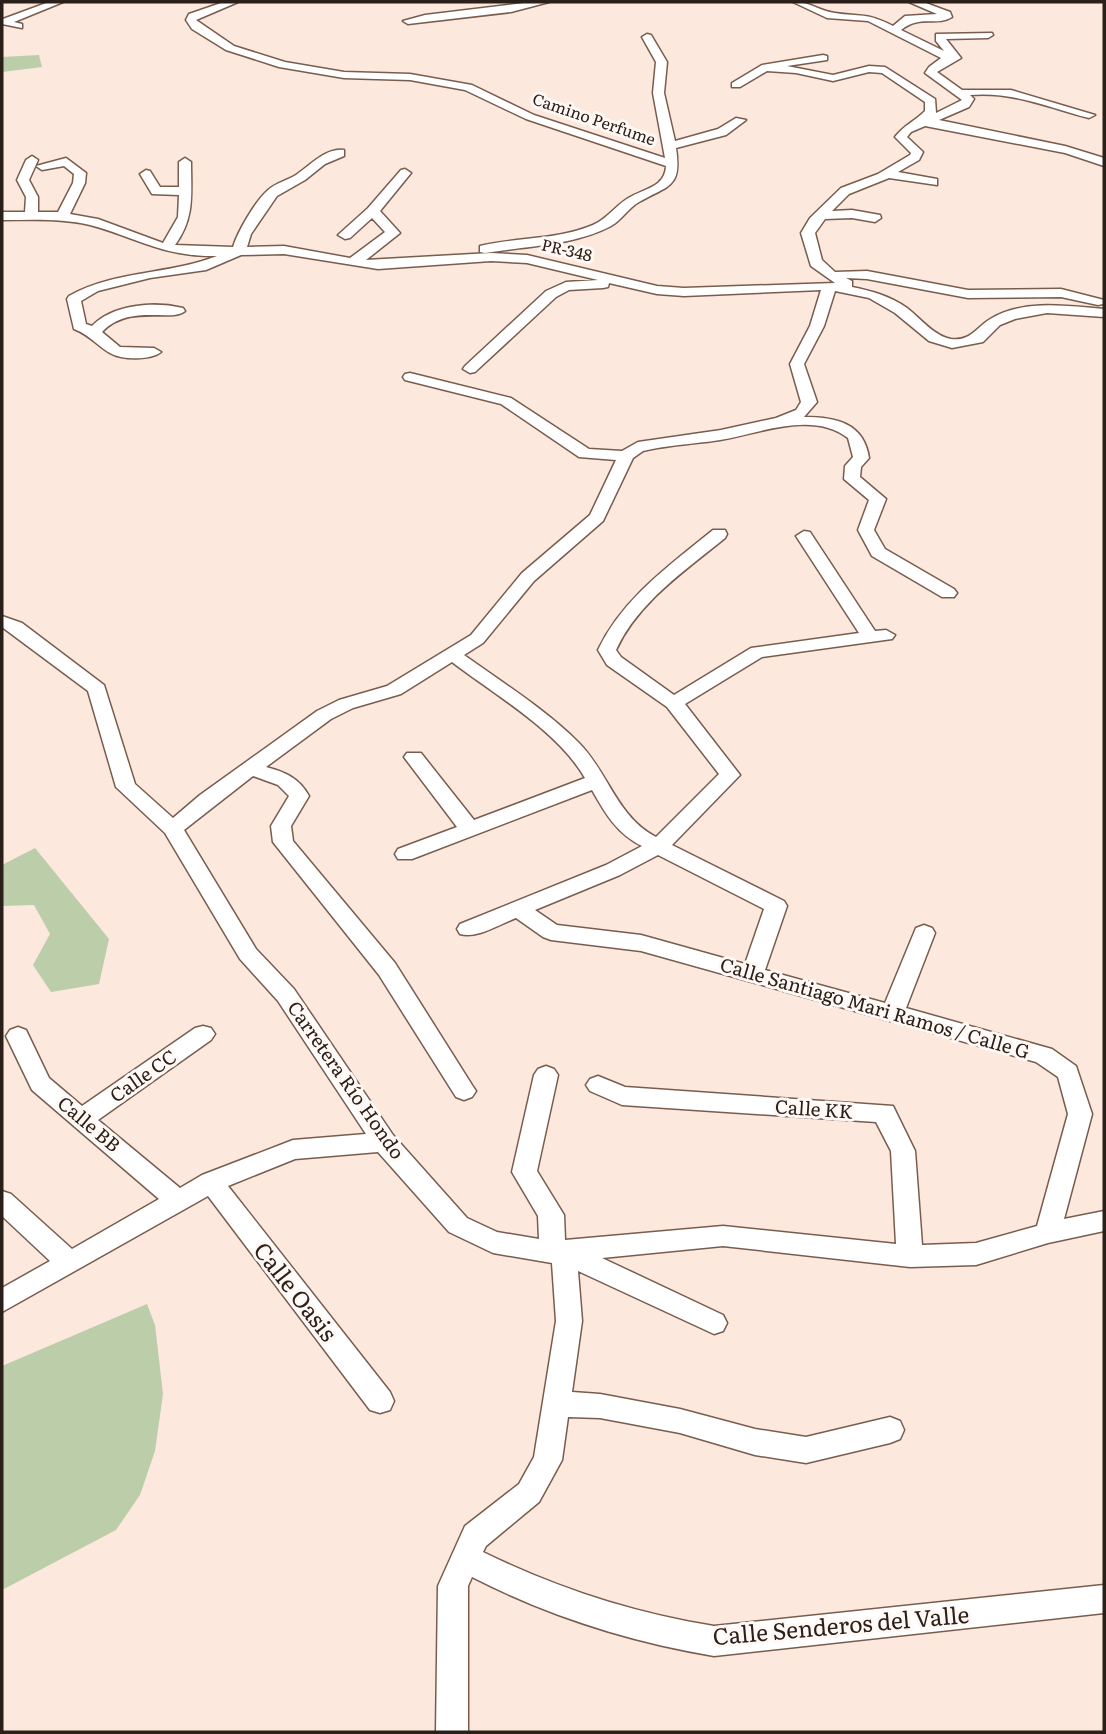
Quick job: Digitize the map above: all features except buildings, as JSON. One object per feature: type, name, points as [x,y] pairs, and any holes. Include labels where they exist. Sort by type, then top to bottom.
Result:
[{"type":"street","points":[[2,19],[58,2]]},
{"type":"street","name":"Camino Perfume","points":[[233,2],[202,11],[191,20],[197,27],[230,48],[283,65],[344,75],[410,77],[468,87],[530,117],[673,164],[671,176],[664,186],[631,201],[607,223],[551,241],[513,243],[453,259]]},
{"type":"street","points":[[460,2],[489,10]]},
{"type":"street","points":[[408,21],[520,8],[544,2]]},
{"type":"street","points":[[797,2],[831,16],[870,19],[948,60]]},
{"type":"street","points":[[894,30],[909,18],[947,17],[946,14],[914,2]]},
{"type":"street","points":[[18,26],[8,24],[7,21],[36,9]]},
{"type":"street","points":[[831,281],[815,262],[808,233],[821,215],[845,191],[886,174],[915,157],[917,152],[901,137],[907,129],[965,105],[968,99],[962,93],[931,73],[948,60],[956,58],[941,41],[940,36],[988,35]]},
{"type":"street","points":[[648,37],[662,62],[658,93],[667,119],[668,147],[673,164]]},
{"type":"street","points":[[736,85],[751,73],[771,65],[822,58]]},
{"type":"street","points":[[768,68],[796,69],[833,78],[869,69],[885,70],[931,101],[931,112],[919,123]]},
{"type":"street","points":[[962,93],[987,89],[1006,90],[1089,115]]},
{"type":"street","points":[[668,147],[723,132],[736,121]]},
{"type":"street","points":[[919,123],[948,123],[998,138],[1056,147],[1104,162]]},
{"type":"street","points":[[154,352],[134,354],[116,351],[94,332],[79,326],[74,299],[93,288],[150,274],[201,267],[239,251],[244,234],[272,192],[301,177],[321,161],[341,153]]},
{"type":"street","points":[[31,215],[32,197],[23,180],[37,163],[66,162],[80,173],[79,183],[62,216]]},
{"type":"street","points":[[166,248],[178,233],[188,209],[184,191],[185,162]]},
{"type":"street","points":[[345,235],[373,211],[405,173]]},
{"type":"street","points":[[146,174],[156,191],[184,191]]},
{"type":"street","points":[[886,174],[933,181]]},
{"type":"street","points":[[354,264],[393,233],[373,211]]},
{"type":"street","points":[[821,215],[852,214],[875,218]]},
{"type":"street","name":"PR-348","points":[[2,216],[62,216],[93,222],[166,248],[197,252],[284,250],[354,264],[378,265],[453,259],[527,259],[657,290],[684,292],[831,281],[873,295],[900,310],[934,338],[952,344],[978,339],[995,322],[1011,315],[1047,309],[1104,313]]},
{"type":"street","points":[[831,281],[846,274],[867,275],[968,294],[1061,293],[1104,302]]},
{"type":"street","points":[[173,829],[207,800],[324,715],[346,704],[394,690],[477,639],[527,578],[597,517],[626,456],[638,447],[722,435],[781,422],[801,413],[809,402],[797,364],[814,339],[831,281]]},
{"type":"street","points":[[470,369],[551,294],[566,286],[626,283]]},
{"type":"street","points":[[94,332],[102,321],[120,314],[178,311]]},
{"type":"street","points":[[410,377],[506,401],[585,454],[626,456]]},
{"type":"street","points":[[781,422],[828,422],[848,428],[861,447],[861,457],[853,466],[852,479],[878,499],[866,530],[878,552],[948,593]]},
{"type":"street","points":[[468,929],[614,870],[659,846],[730,775],[674,703],[614,661],[607,650],[611,639],[646,597],[719,534]]},
{"type":"street","points":[[674,703],[757,652],[878,637],[804,536]]},
{"type":"street","name":"Carretera Río Hondo","points":[[2,621],[16,627],[97,689],[126,788],[173,829],[248,954],[286,995],[384,1142],[458,1225],[493,1242],[558,1252],[723,1237],[910,1256],[976,1254],[1104,1221]]},
{"type":"street","points":[[453,654],[554,730],[588,766],[617,816],[638,836],[776,906],[753,973]]},
{"type":"street","points":[[414,757],[469,828]]},
{"type":"street","points":[[251,769],[278,778],[296,788],[299,796],[281,826],[284,842],[387,969],[464,1091]]},
{"type":"street","points":[[405,854],[596,781]]},
{"type":"street","name":"Calle Santiago Mari Ramos / Calle G","points":[[519,909],[551,932],[641,943],[1044,1055],[1068,1072],[1080,1114],[1057,1232]]},
{"type":"street","points":[[893,1012],[924,933]]},
{"type":"street","name":"Calle CC","points":[[83,1118],[203,1034]]},
{"type":"street","name":"Calle BB","points":[[18,1036],[40,1084],[178,1201]]},
{"type":"street","points":[[452,1732],[453,1587],[475,1536],[529,1493],[548,1461],[569,1321],[551,1215],[524,1172],[546,1075]]},
{"type":"street","name":"Calle KK","points":[[598,1085],[622,1096],[884,1113],[903,1151],[910,1256]]},
{"type":"street","points":[[2,1301],[68,1261],[211,1182],[293,1150],[384,1142]]},
{"type":"street","name":"Calle Oasis","points":[[211,1182],[380,1401]]},
{"type":"street","points":[[2,1201],[68,1261]]},
{"type":"street","points":[[558,1252],[714,1323]]},
{"type":"street","points":[[557,1404],[600,1406],[680,1422],[755,1442],[806,1450],[890,1430]]},
{"type":"street","name":"Calle Senderos del Valle","points":[[466,1559],[508,1581],[559,1600],[673,1636],[714,1641],[1104,1599]]},
{"type":"green space","points":[[39,55],[42,67],[2,72],[2,57]]},
{"type":"green space","points":[[35,848],[109,939],[99,984],[51,992],[33,965],[50,934],[34,905],[2,906],[2,865]]},
{"type":"green space","points":[[147,1304],[155,1325],[163,1394],[155,1451],[140,1495],[116,1530],[2,1590],[2,1366]]}]
